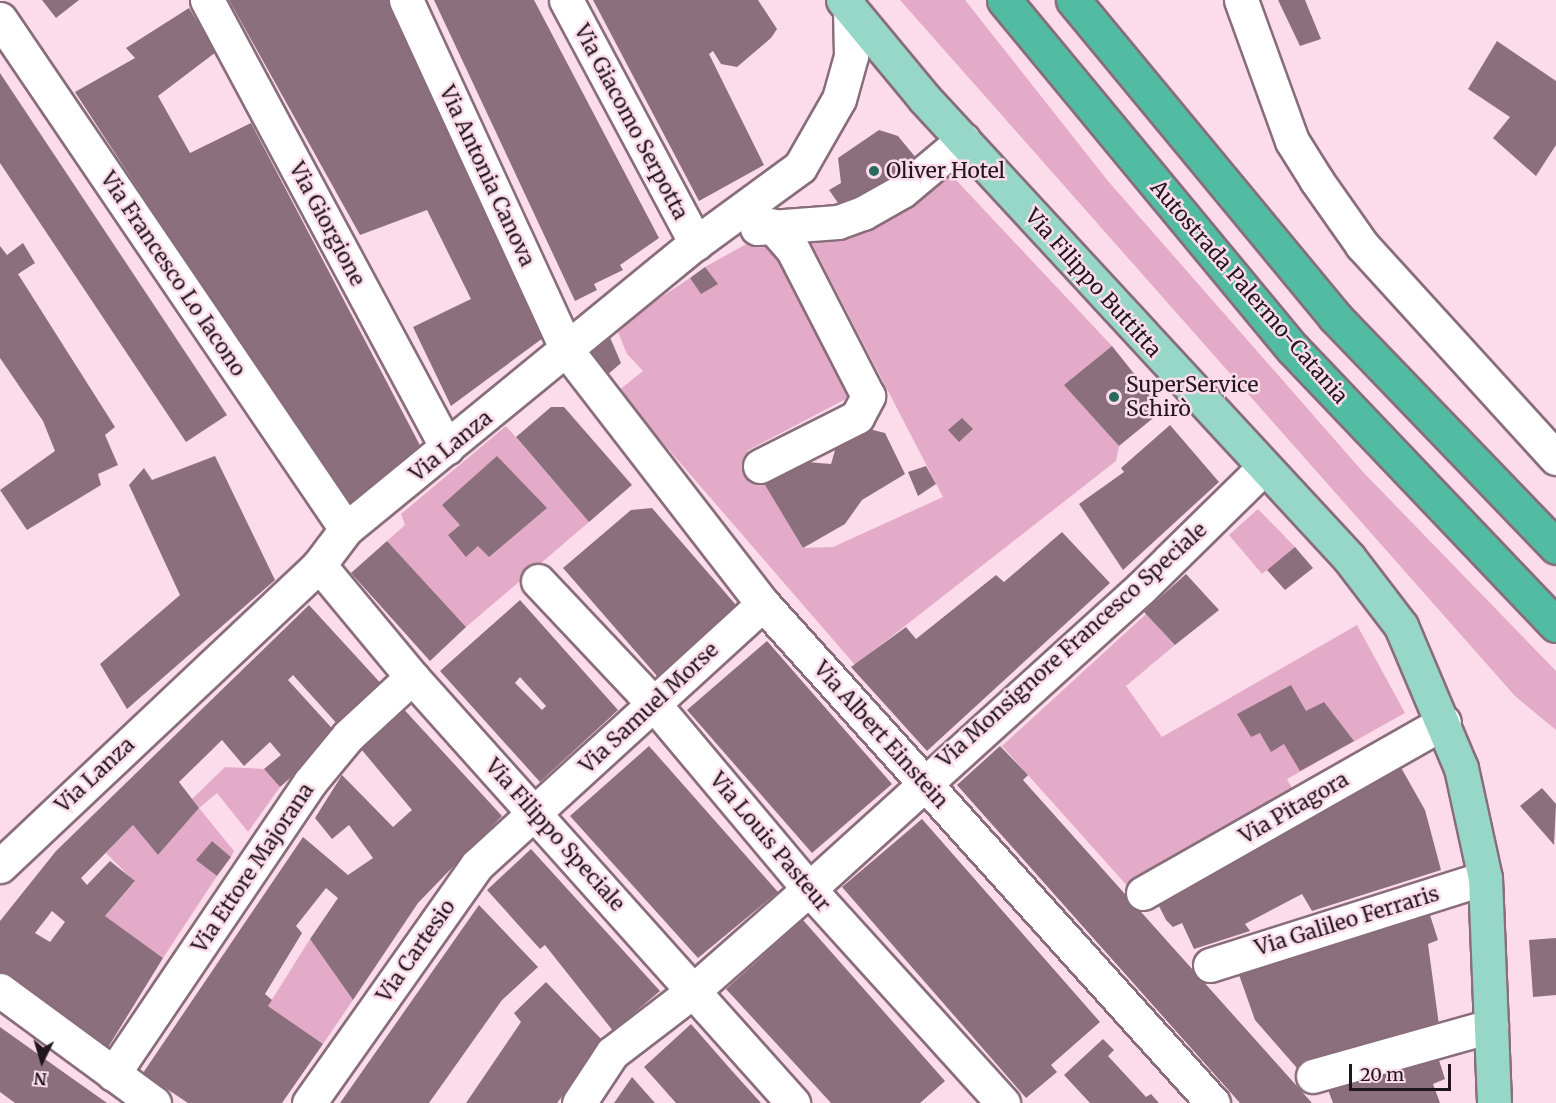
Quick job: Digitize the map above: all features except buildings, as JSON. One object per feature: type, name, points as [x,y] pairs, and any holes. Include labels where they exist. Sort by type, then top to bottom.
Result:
[{"type":"highway","name":"Autostrada Palermo-Catania","points":[[1004,0],[1293,349],[1556,625]]},
{"type":"highway","points":[[1073,0],[1335,317],[1556,547]]},
{"type":"main road","name":"Via Filippo Buttitta","points":[[847,4],[963,140],[1262,469],[1349,558],[1401,626],[1444,722],[1485,878],[1494,1103]]},
{"type":"street","name":"Via Giorgione","points":[[207,0],[447,448]]},
{"type":"street","name":"Via Antonia Canova","points":[[406,0],[568,352]]},
{"type":"street","name":"Via Giacomo Serpotta","points":[[566,0],[702,240]]},
{"type":"street","points":[[1241,0],[1292,141],[1317,181],[1362,244],[1556,458]]},
{"type":"street","name":"Via Lanza","points":[[2,856],[319,565],[346,529],[568,352],[702,240],[800,167],[839,99],[851,56],[847,4]]},
{"type":"street","name":"Via Francesco Lo Iacono","points":[[0,19],[346,529]]},
{"type":"street","points":[[702,240],[771,225],[838,222],[863,213],[902,190],[963,140]]},
{"type":"street","points":[[759,466],[857,417],[868,396],[793,250],[771,225]]},
{"type":"street","name":"Via Albert Einstein","points":[[568,352],[763,604],[1213,1103]]},
{"type":"street","name":"Via Monsignore Francesco Speciale","points":[[579,1103],[612,1053],[694,990],[809,889],[922,781],[1140,589],[1262,469]]},
{"type":"street","name":"Via Filippo Speciale","points":[[319,565],[412,678],[537,812],[793,1103]]},
{"type":"street","name":"Via Louis Pasteur","points":[[538,581],[653,703],[809,889],[1003,1103]]},
{"type":"street","name":"Via Samuel Morse","points":[[537,812],[763,604]]},
{"type":"street","name":"Via Ettore Majorana","points":[[113,1074],[310,782],[348,736],[412,678]]},
{"type":"street","name":"Via Pitagora","points":[[1143,894],[1444,722]]},
{"type":"street","name":"Via Cartesio","points":[[309,1103],[477,865],[537,812]]},
{"type":"street","name":"Via Galileo Ferraris","points":[[1210,964],[1485,878]]},
{"type":"street","points":[[0,990],[154,1103]]},
{"type":"street","points":[[1313,1076],[1491,1026]]},
{"type":"shaded area","points":[[900,0],[965,0],[1108,181],[1363,472],[1556,671],[1556,730],[1515,696]]},
{"type":"shaded area","points":[[942,165],[1112,346],[1065,385],[1119,446],[1116,461],[855,665],[618,391],[643,371],[627,354],[616,327],[690,278],[701,293],[717,284],[705,267],[748,243],[771,238],[852,390],[846,399],[747,451],[803,548],[833,547],[943,497],[805,231]]},
{"type":"shaded area","points":[[506,426],[589,522],[466,627],[387,541],[405,525],[401,514]]},
{"type":"shaded area","points":[[1258,509],[1295,547],[1262,574],[1229,535]]},
{"type":"shaded area","points":[[1146,614],[1175,645],[1126,686],[1162,737],[1357,625],[1405,713],[1287,779],[1297,797],[1130,889],[1002,746]]},
{"type":"shaded area","points":[[225,767],[264,769],[280,787],[248,832],[217,793],[199,808],[192,799]]},
{"type":"shaded area","points":[[199,808],[234,851],[231,857],[212,841],[197,860],[217,876],[163,958],[105,916],[135,882],[106,853],[133,825],[158,855]]},
{"type":"shaded area","points":[[310,939],[353,1000],[323,1044],[268,1006]]},
{"type":"place","name":"Oliver Hotel","points":[[874,171]]},
{"type":"place","name":"SuperService Schirò","points":[[1114,397]]}]
